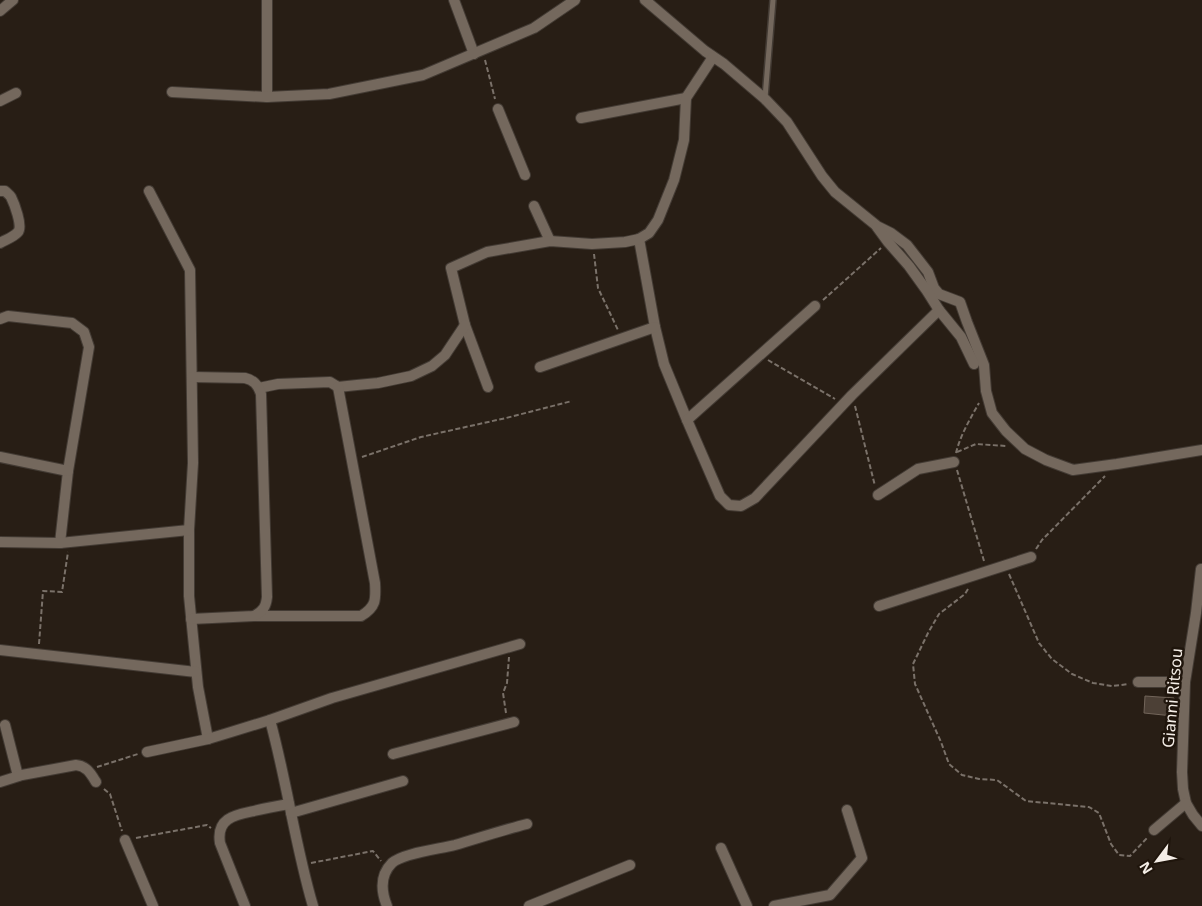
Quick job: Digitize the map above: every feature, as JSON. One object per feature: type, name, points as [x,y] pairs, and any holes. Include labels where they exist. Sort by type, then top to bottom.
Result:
[{"type":"street","points":[[0,11],[13,0]]},
{"type":"street","points":[[267,0],[267,97]]},
{"type":"street","points":[[454,0],[478,52]]},
{"type":"street","points":[[172,92],[267,97],[329,94],[423,75],[534,28],[575,0]]},
{"type":"street","points":[[645,0],[765,99],[787,122],[822,176],[835,192],[877,226],[891,233],[907,245],[928,272],[931,289],[939,310],[961,337],[974,364]]},
{"type":"street","points":[[488,387],[465,326],[452,268],[487,252],[550,241],[592,244],[626,242],[639,239],[649,233],[658,220],[674,180],[684,140],[686,98],[714,57]]},
{"type":"street","points":[[0,101],[16,93]]},
{"type":"street","points":[[581,118],[686,98]]},
{"type":"street","points":[[498,109],[525,176]]},
{"type":"street","points":[[0,191],[5,191],[11,197],[18,216],[19,226],[17,233],[1,241]]},
{"type":"street","points":[[149,191],[190,270],[193,464],[189,530],[189,581],[196,672],[208,739]]},
{"type":"street","points":[[534,206],[550,241]]},
{"type":"street","points":[[877,226],[888,242],[931,289],[960,302],[984,365],[986,391],[992,414],[1006,431],[1026,449],[1046,460],[1073,470],[1202,450]]},
{"type":"street","points":[[639,239],[655,327],[664,364],[720,496],[729,505],[741,506],[755,498],[844,404],[939,310]]},
{"type":"street","points":[[687,420],[815,306]]},
{"type":"street","points":[[0,319],[8,316],[72,323],[84,332],[89,347],[68,471],[65,542]]},
{"type":"street","points":[[259,388],[278,384],[330,382],[338,387],[378,383],[411,376],[432,366],[445,355],[465,326]]},
{"type":"street","points":[[540,367],[655,327]]},
{"type":"street","points":[[192,377],[245,378],[254,382],[259,388],[267,597],[263,610],[254,616]]},
{"type":"street","points":[[191,618],[361,616],[369,611],[374,604],[376,596],[375,583],[338,387]]},
{"type":"street","points":[[0,457],[68,471]]},
{"type":"street","points":[[878,495],[918,469],[954,462]]},
{"type":"street","points":[[0,542],[65,542],[189,530]]},
{"type":"street","points":[[879,606],[1031,557]]},
{"type":"street","name":"Gianni Ritsou","points":[[1201,569],[1199,613],[1186,682],[1182,772],[1186,803],[1202,826]]},
{"type":"street","points":[[148,752],[208,739],[332,698],[515,646]]},
{"type":"street","points":[[0,650],[196,672]]},
{"type":"street","points":[[1138,682],[1186,682]]},
{"type":"street","points":[[270,720],[313,906]]},
{"type":"street","points":[[393,754],[511,723]]},
{"type":"street","points":[[5,725],[18,776]]},
{"type":"street","points":[[0,782],[18,776],[76,765],[88,770],[96,782]]},
{"type":"street","points":[[245,906],[220,843],[219,834],[224,823],[231,817],[290,808],[403,781]]},
{"type":"street","points":[[1154,830],[1186,803]]},
{"type":"street","points":[[774,906],[830,895],[862,858],[847,810]]},
{"type":"street","points":[[387,906],[382,886],[387,869],[394,861],[402,857],[455,845],[527,824]]},
{"type":"street","points":[[125,840],[153,906]]},
{"type":"street","points":[[721,848],[747,906]]},
{"type":"street","points":[[529,906],[630,865]]},
{"type":"lane","points":[[765,99],[774,0]]},
{"type":"path","points":[[478,52],[498,109]]},
{"type":"path","points":[[815,306],[888,242]]},
{"type":"path","points":[[592,244],[598,288],[622,338]]},
{"type":"path","points":[[760,356],[844,404]]},
{"type":"path","points":[[986,391],[970,418],[956,452],[976,444],[1009,446]]},
{"type":"path","points":[[852,396],[878,495]]},
{"type":"path","points":[[351,460],[421,437],[506,418],[572,400]]},
{"type":"path","points":[[954,462],[987,571]]},
{"type":"path","points":[[1031,557],[1042,540],[1117,464]]},
{"type":"path","points":[[38,654],[43,591],[62,592],[65,542]]},
{"type":"path","points":[[1005,565],[1039,642],[1052,659],[1072,674],[1093,683],[1112,686],[1138,682]]},
{"type":"path","points":[[976,574],[965,594],[939,614],[913,664],[914,684],[949,764],[962,775],[979,779],[998,780],[1026,801],[1090,807],[1099,812],[1111,844],[1119,855],[1130,856],[1154,830]]},
{"type":"path","points":[[511,723],[502,693],[507,683],[515,646]]},
{"type":"path","points":[[88,770],[148,752]]},
{"type":"path","points":[[96,782],[110,794],[125,840],[207,824],[219,834]]},
{"type":"path","points":[[302,864],[373,851],[387,869]]},
{"type":"building","points":[[1145,696],[1174,698],[1173,716],[1144,713]]}]
